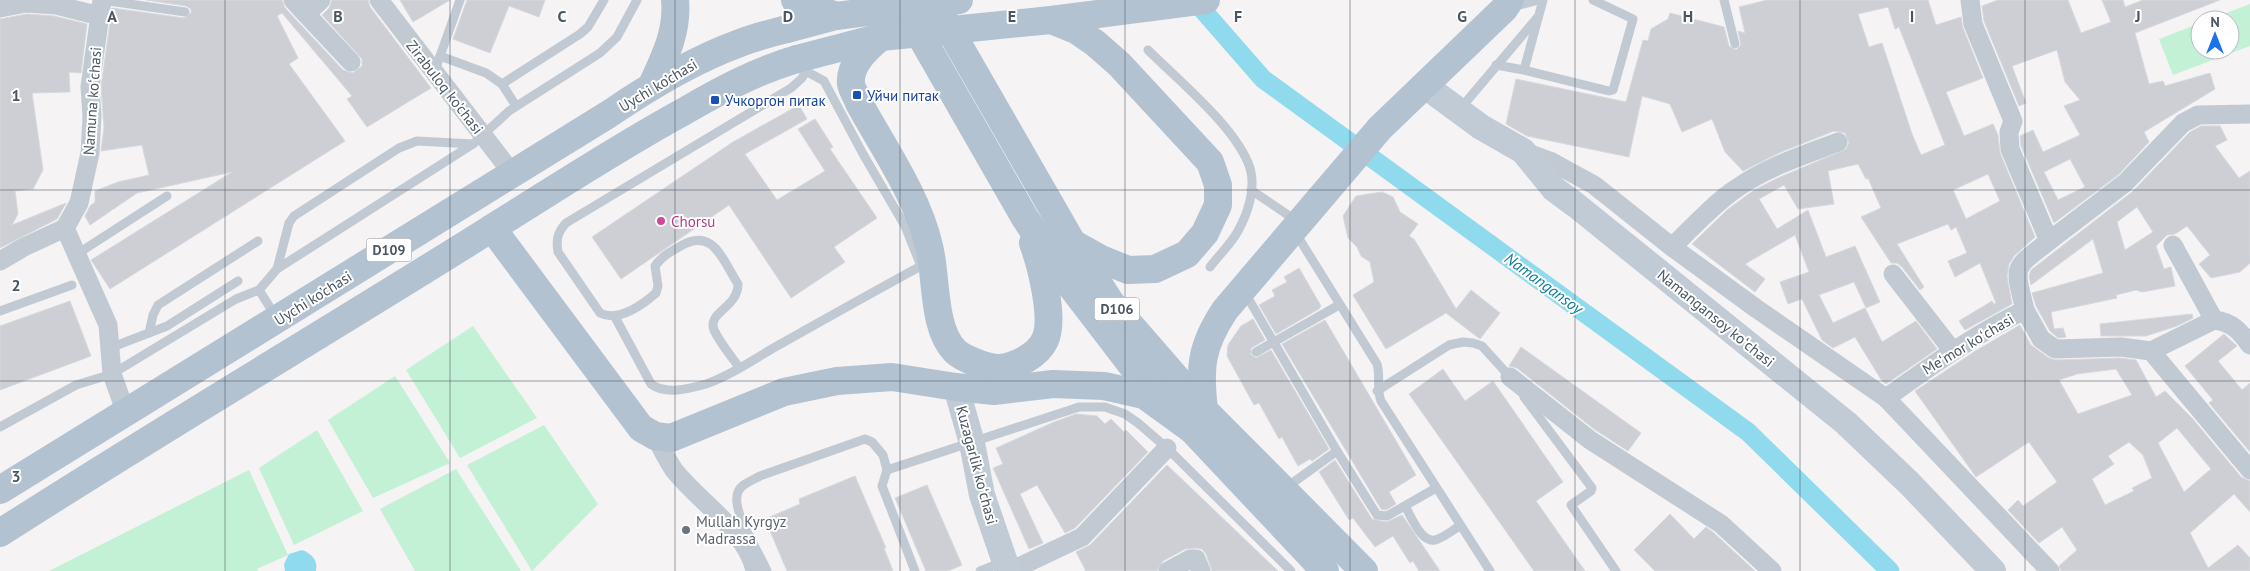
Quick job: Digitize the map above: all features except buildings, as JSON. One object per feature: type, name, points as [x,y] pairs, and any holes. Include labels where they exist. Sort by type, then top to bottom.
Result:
[{"type":"main road","points":[[652,85],[667,53],[675,26],[675,0]]},
{"type":"main road","points":[[795,0],[836,16]]},
{"type":"main road","name":"D106","points":[[899,0],[1025,218],[1064,277],[1132,367],[1199,421],[1229,452],[1325,571]]},
{"type":"main road","name":"D106","points":[[932,0],[1072,244],[1199,421]]},
{"type":"main road","name":"D109","points":[[836,16],[958,0]]},
{"type":"main road","name":"D109","points":[[0,533],[108,464],[581,172],[723,89],[881,37],[1051,20],[1206,0]]},
{"type":"main road","points":[[492,228],[641,428],[655,436],[671,438],[767,397],[806,386],[837,381],[892,377],[994,391],[1053,384],[1104,386],[1144,395],[1199,421],[1200,379],[1204,348],[1212,329],[1242,289],[1380,128],[1507,4]]},
{"type":"main road","name":"Uychi ko’chasi","points":[[0,490],[609,114],[652,85],[740,42],[836,16]]},
{"type":"main road","points":[[1051,20],[1076,30],[1095,43],[1119,64],[1210,162],[1218,185],[1218,205],[1205,233],[1187,254],[1155,269],[1128,270],[1072,244]]},
{"type":"main road","points":[[881,37],[864,51],[855,67],[851,84],[859,103],[922,219],[926,257],[941,328],[956,352],[989,367],[1001,368],[1026,360],[1046,340],[1049,313],[1038,259],[1025,218]]},
{"type":"main road","name":"D106","points":[[1229,452],[1283,490],[1364,571]]},
{"type":"street","points":[[293,0],[351,62]]},
{"type":"street","points":[[306,14],[321,0]]},
{"type":"street","name":"Zirabuloq ko'chasi","points":[[379,0],[437,65],[478,139],[512,173]]},
{"type":"street","points":[[1970,0],[1974,24],[2013,121],[2009,132],[2010,149],[2049,241]]},
{"type":"street","points":[[0,8],[26,3],[102,5]]},
{"type":"street","name":"Namuna koʻchasi","points":[[65,228],[79,203],[90,153],[92,116],[90,87],[102,5]]},
{"type":"street","name":"Namangansoy koʻchasi","points":[[1424,85],[1481,127],[1523,151],[1554,189],[1846,423],[1910,484],[1993,571]]},
{"type":"street","points":[[2026,310],[2017,276],[2020,265],[2125,182],[2183,123],[2198,115],[2250,114]]},
{"type":"street","points":[[1672,247],[1726,195],[1739,186],[1792,160],[1838,142]]},
{"type":"street","points":[[1523,151],[1552,162],[1594,185],[1672,247],[1886,398],[2050,571]]},
{"type":"street","points":[[0,260],[65,228],[108,325],[112,374],[126,413]]},
{"type":"street","points":[[2173,245],[2214,320]]},
{"type":"street","points":[[1893,274],[1952,350]]},
{"type":"street","name":"Meʻmor koʻchasi","points":[[1886,398],[1952,350],[1994,325],[2026,310],[2041,340],[2054,349],[2121,347],[2151,351]]},
{"type":"street","points":[[2250,345],[2235,326],[2224,321],[2214,320],[2151,351],[2250,470]]},
{"type":"street","points":[[1510,377],[1590,440],[1721,524],[1772,571]]},
{"type":"street","name":"Kuzagarlik koʻchasi","points":[[956,387],[972,443],[982,495],[1008,568]]},
{"type":"street","points":[[655,436],[674,469],[745,546],[755,571]]},
{"type":"street","points":[[1008,568],[1082,537],[1167,448]]},
{"type":"street","points":[[1168,571],[1190,559],[1196,559],[1201,571]]},
{"type":"lane","points":[[460,0],[437,65],[486,73],[502,84],[516,106]]},
{"type":"lane","points":[[502,84],[580,34],[588,27],[604,0]]},
{"type":"lane","points":[[0,427],[76,385],[112,374],[236,299],[259,290],[278,268],[478,139],[516,106],[608,46],[617,37],[637,0]]},
{"type":"lane","points":[[1507,4],[1538,0]]},
{"type":"lane","points":[[1524,70],[1543,0]]},
{"type":"lane","points":[[1496,65],[1610,91],[1613,90],[1633,19],[1593,0]]},
{"type":"lane","points":[[1724,0],[1735,44]]},
{"type":"lane","points":[[102,5],[185,12]]},
{"type":"lane","points":[[1459,111],[1538,16]]},
{"type":"lane","points":[[1148,50],[1215,117],[1240,147],[1250,169],[1251,190],[1248,210],[1238,232],[1210,267]]},
{"type":"lane","points":[[615,317],[651,384],[658,389],[666,391],[707,384],[926,257],[905,226],[863,154],[824,81],[794,65]]},
{"type":"lane","points":[[739,367],[713,329],[717,314],[735,299],[738,284],[714,246],[706,240],[691,239],[659,259],[655,266],[658,286],[656,293],[615,317],[600,313],[558,252],[556,241],[559,230],[566,223],[791,88],[801,79],[794,65]]},
{"type":"lane","points":[[278,268],[289,223],[294,216],[399,148],[417,141],[478,139]]},
{"type":"lane","points":[[1251,190],[1297,226],[1339,306],[1377,364],[1380,372],[1378,391],[1381,401],[1490,571]]},
{"type":"lane","points":[[77,254],[167,196]]},
{"type":"lane","points":[[149,333],[153,315],[158,305],[258,241]]},
{"type":"lane","points":[[110,348],[167,326],[238,281]]},
{"type":"lane","points":[[0,311],[72,284]]},
{"type":"lane","points":[[1242,289],[1337,451],[1377,515],[1387,516],[1436,488]]},
{"type":"lane","points":[[259,290],[278,319]]},
{"type":"lane","points":[[1256,352],[1339,306]]},
{"type":"lane","points":[[1378,391],[1449,344],[1463,342],[1482,346],[1510,377],[1592,488],[1591,491],[1571,505],[1616,571]]},
{"type":"lane","points":[[887,470],[1079,407],[1091,405],[1104,407],[1125,414],[1167,448],[1291,571]]},
{"type":"lane","points":[[767,571],[741,518],[737,504],[738,492],[760,476],[865,439],[880,449],[886,462],[887,470],[882,486],[915,571]]},
{"type":"lane","points":[[1283,490],[1337,451]]},
{"type":"lane","points":[[1406,506],[1423,536],[1428,540],[1434,540],[1460,526]]},
{"type":"lane","points":[[980,571],[1008,568]]},
{"type":"green space","points":[[2250,4],[2250,46],[2240,50],[2240,10],[2234,10]]},
{"type":"green space","points":[[2190,27],[2190,60],[2213,60],[2173,75],[2159,39]]},
{"type":"green space","points":[[473,326],[537,418],[460,458],[406,370]]},
{"type":"green space","points":[[395,376],[450,463],[373,498],[328,420]]},
{"type":"green space","points":[[544,425],[598,504],[532,571],[467,465]]},
{"type":"green space","points":[[317,430],[363,511],[294,545],[259,468]]},
{"type":"green space","points":[[456,469],[521,571],[415,571],[380,509]]},
{"type":"green space","points":[[249,470],[288,555],[257,569],[258,571],[49,571]]},
{"type":"water","points":[[302,550],[314,558],[316,571],[285,571],[284,564],[289,554]]},
{"type":"waterway","name":"Namangansoy","points":[[1194,0],[1263,79],[1748,432],[1890,571]]},
{"type":"place","name":"Уйчи питак","points":[[857,95]]},
{"type":"place","name":"Учкоргон питак","points":[[715,100]]},
{"type":"place","name":"Chorsu","points":[[661,221]]},
{"type":"place","name":"Mullah Kyrgyz Madrassa","points":[[686,530]]}]
